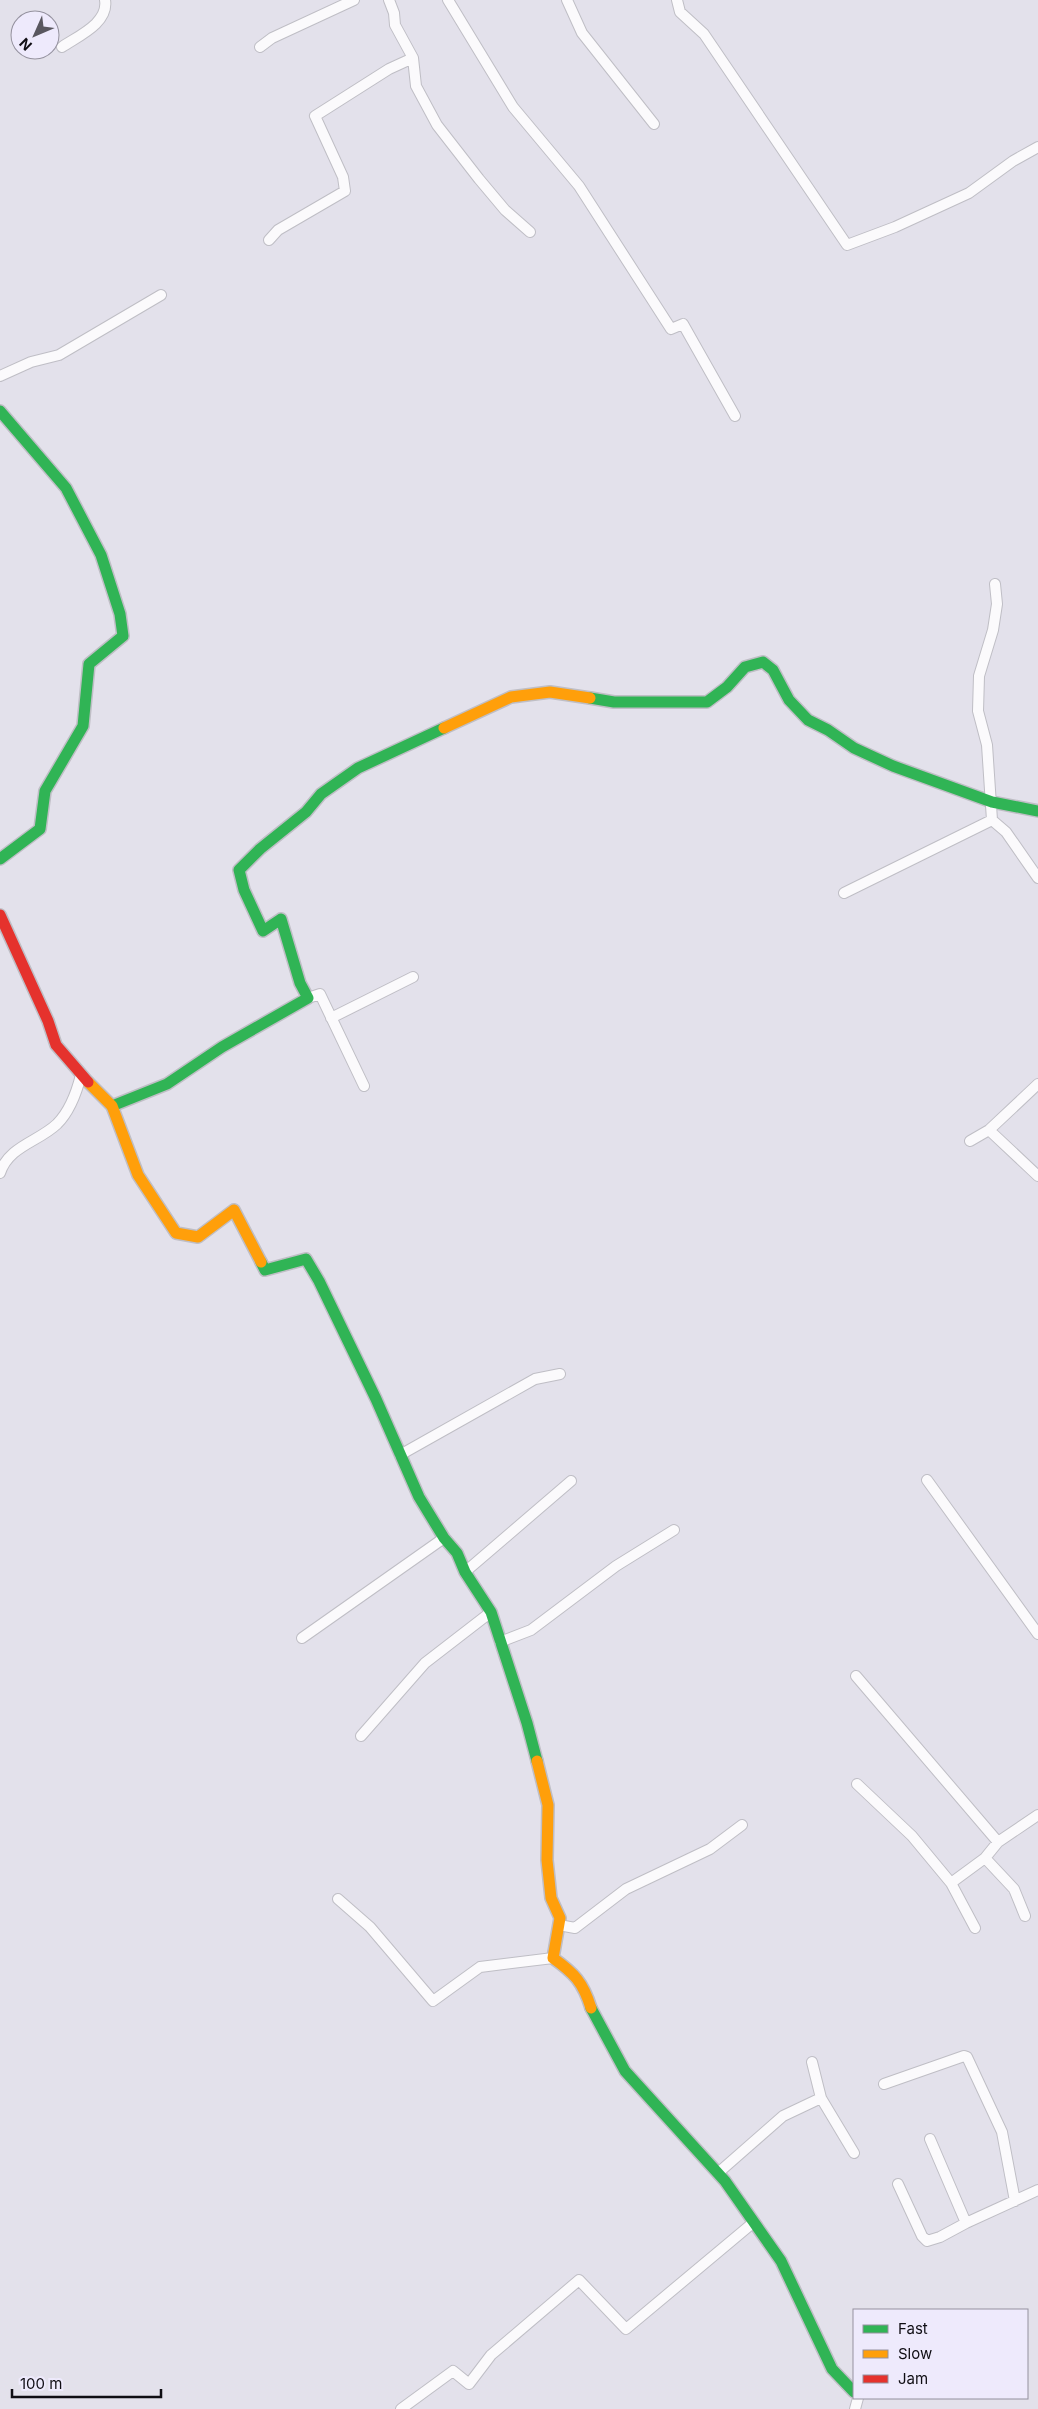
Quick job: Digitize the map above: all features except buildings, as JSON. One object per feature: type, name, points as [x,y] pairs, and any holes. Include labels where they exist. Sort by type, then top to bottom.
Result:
[{"type":"street","points":[[62,47],[92,27],[103,14],[105,0]]},
{"type":"street","points":[[260,47],[272,38],[354,0]]},
{"type":"street","points":[[388,0],[394,13],[395,25],[413,58],[416,86],[438,125],[494,198],[530,232]]},
{"type":"street","points":[[448,0],[513,107],[579,186],[671,329],[683,324],[735,416]]},
{"type":"street","points":[[567,0],[582,33],[654,124]]},
{"type":"street","points":[[676,0],[680,12],[704,34],[847,245],[895,227],[969,194],[1013,161],[1038,147]]},
{"type":"street","points":[[269,240],[278,230],[345,192],[343,178],[315,116],[389,69],[413,58]]},
{"type":"street","points":[[0,376],[32,362],[59,355],[161,295]]},
{"type":"street","points":[[0,411],[66,488],[101,555],[120,614],[124,636],[90,664],[83,726],[45,791],[40,829],[0,859]]},
{"type":"street","points":[[995,584],[997,604],[993,630],[980,676],[978,711],[987,745],[992,820],[1006,832],[1038,878]]},
{"type":"street","points":[[308,998],[300,983],[282,919],[263,931],[247,897],[239,870],[260,849],[306,812],[321,794],[358,768],[511,697],[550,692],[614,702],[707,702],[727,687],[745,667],[763,662],[773,670],[789,700],[808,720],[828,730],[854,748],[893,766],[992,802],[1038,811]]},
{"type":"street","points":[[844,893],[992,820]]},
{"type":"street","points":[[0,915],[48,1020],[56,1045],[81,1075],[112,1106],[138,1175],[176,1233],[198,1237],[234,1210],[265,1270],[306,1259],[324,1290],[347,1343],[376,1398],[419,1497],[444,1538],[456,1553],[465,1572],[491,1612],[527,1723],[548,1806],[547,1860],[551,1898],[560,1918],[554,1958]]},
{"type":"street","points":[[331,1018],[413,977]]},
{"type":"street","points":[[112,1106],[167,1084],[222,1047],[308,998],[320,994],[364,1086]]},
{"type":"street","points":[[0,1173],[8,1156],[58,1123],[78,1088],[81,1075]]},
{"type":"street","points":[[970,1141],[989,1130],[1038,1084]]},
{"type":"street","points":[[989,1130],[1038,1176]]},
{"type":"street","points":[[400,1454],[535,1379],[560,1374]]},
{"type":"street","points":[[926,1480],[1038,1634]]},
{"type":"street","points":[[465,1572],[571,1481]]},
{"type":"street","points":[[500,1642],[531,1630],[616,1566],[674,1530]]},
{"type":"street","points":[[302,1638],[444,1538]]},
{"type":"street","points":[[361,1736],[425,1663],[491,1612]]},
{"type":"street","points":[[856,1676],[998,1842]]},
{"type":"street","points":[[858,1784],[912,1836],[951,1883],[975,1928]]},
{"type":"street","points":[[951,1883],[985,1858],[998,1842],[1038,1816]]},
{"type":"street","points":[[559,1925],[575,1928],[626,1889],[710,1849],[742,1825]]},
{"type":"street","points":[[985,1858],[1014,1889],[1025,1916]]},
{"type":"street","points":[[338,1899],[370,1927],[433,2001],[480,1967],[554,1958],[574,1973],[586,1992],[593,2014],[626,2071],[718,2173],[781,2261],[832,2369],[853,2391]]},
{"type":"street","points":[[884,2084],[964,2056],[967,2057],[1002,2132],[1016,2201]]},
{"type":"street","points":[[812,2062],[821,2098],[854,2153]]},
{"type":"street","points":[[718,2173],[782,2116],[821,2098]]},
{"type":"street","points":[[930,2139],[966,2223]]},
{"type":"street","points":[[898,2184],[922,2236],[927,2241],[940,2237],[1038,2190]]},
{"type":"street","points":[[401,2409],[453,2371],[468,2384],[490,2355],[579,2280],[626,2329],[754,2222]]},
{"type":"traffic: fast","points":[[0,411],[66,488],[101,555],[120,614],[123,636],[89,664],[83,726],[45,791],[40,829],[0,859]]},
{"type":"traffic: fast","points":[[590,698],[614,702],[707,702],[727,687],[745,667],[763,662],[773,670],[789,700],[808,720],[828,730],[854,748],[893,766],[992,802],[1038,811]]},
{"type":"traffic: fast","points":[[112,1106],[167,1084],[222,1047],[308,998],[300,983],[281,919],[263,931],[244,890],[239,870],[260,849],[306,812],[321,794],[358,768],[444,728]]},
{"type":"traffic: fast","points":[[261,1262],[265,1270],[306,1259],[319,1281],[376,1399],[419,1497],[444,1538],[457,1553],[465,1572],[491,1612],[527,1723],[537,1761]]},
{"type":"traffic: fast","points":[[591,2008],[625,2071],[725,2181],[781,2261],[832,2369],[853,2391]]},
{"type":"traffic: slow","points":[[444,728],[511,697],[550,692],[590,698]]},
{"type":"traffic: slow","points":[[88,1082],[112,1106],[138,1175],[176,1233],[198,1237],[234,1210],[261,1262]]},
{"type":"traffic: slow","points":[[537,1761],[548,1805],[547,1860],[551,1898],[560,1918],[553,1958],[567,1968],[577,1979],[585,1991],[591,2008]]},
{"type":"traffic: jam","points":[[0,915],[48,1021],[56,1045],[88,1082]]}]
